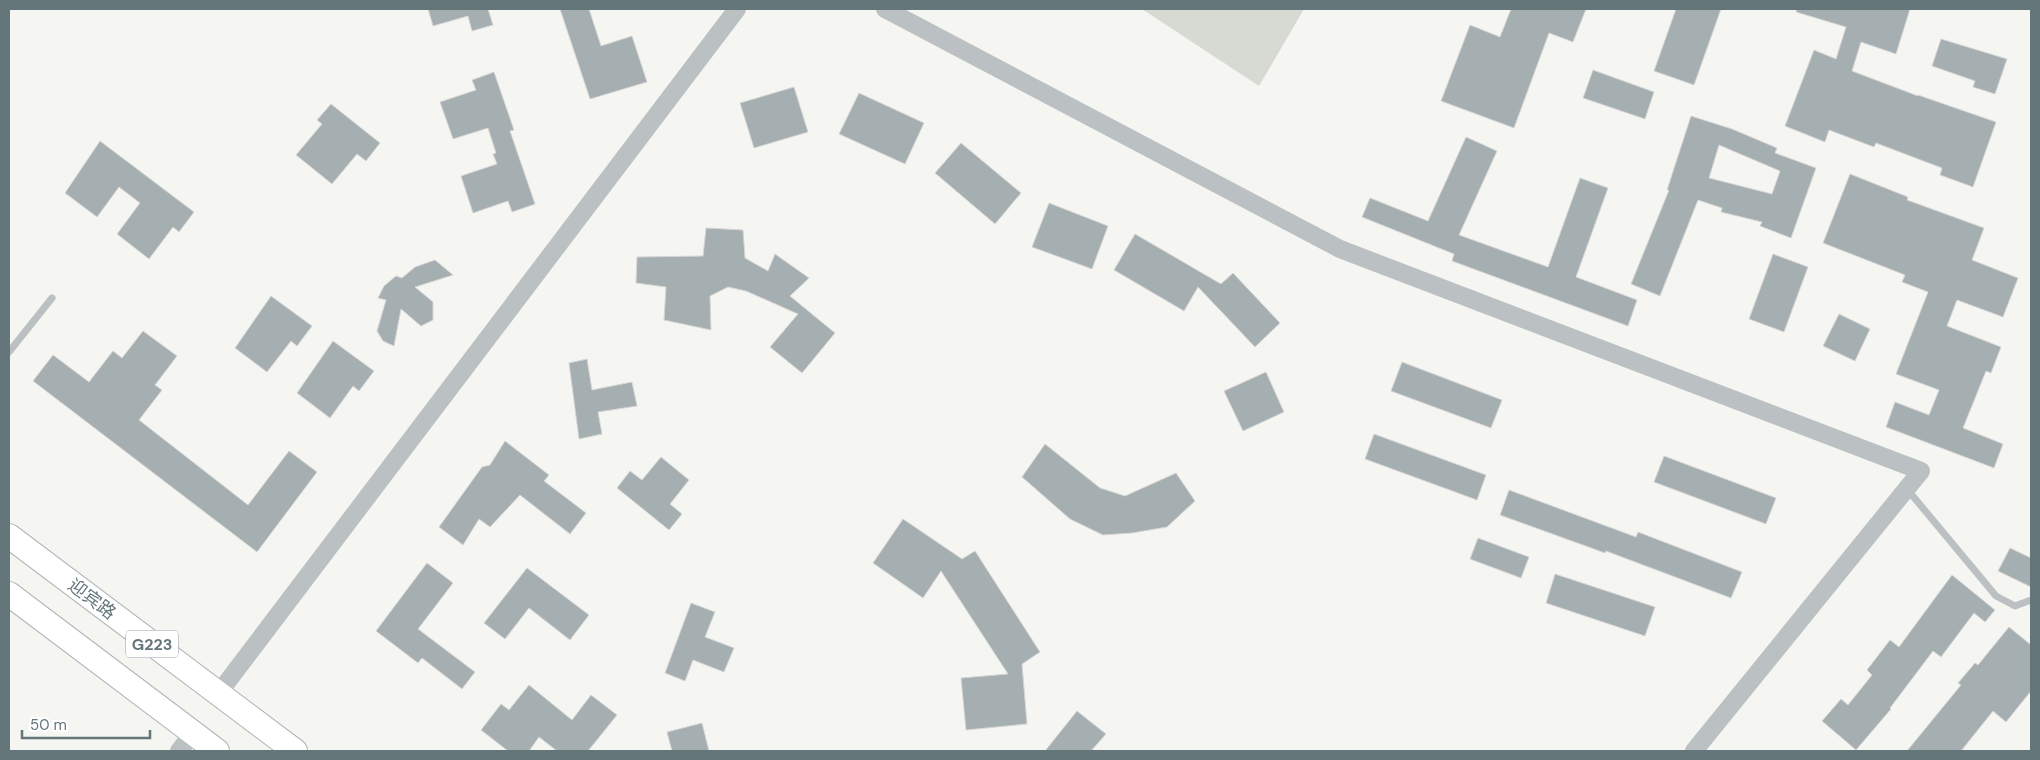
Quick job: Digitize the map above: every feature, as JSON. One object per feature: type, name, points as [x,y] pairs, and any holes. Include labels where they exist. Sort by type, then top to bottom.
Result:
[{"type":"highway","name":"迎宾路","points":[[9,536],[295,751]]},
{"type":"highway","name":"G223","points":[[9,594],[186,742],[217,751]]},
{"type":"street","points":[[218,694],[737,9]]},
{"type":"street","points":[[885,9],[1340,250],[1921,471],[1694,751]]},
{"type":"lane","points":[[9,352],[52,298]]},
{"type":"lane","points":[[1906,489],[1996,596],[2014,606],[2031,600]]},
{"type":"shaded area","points":[[1142,9],[1304,9],[1259,86]]},
{"type":"building","points":[[428,9],[488,9],[493,25],[472,31],[468,16],[433,26]]},
{"type":"building","points":[[560,9],[589,9],[601,46],[632,36],[647,82],[590,99]]},
{"type":"building","points":[[1511,9],[1586,9],[1573,42],[1549,33],[1514,128],[1441,101],[1470,25],[1500,37]]},
{"type":"building","points":[[1676,9],[1721,9],[1694,85],[1654,71]]},
{"type":"building","points":[[1797,9],[1910,9],[1896,54],[1861,42],[1852,71],[1918,96],[1996,122],[1973,187],[1940,175],[1942,168],[1876,143],[1874,147],[1829,130],[1825,142],[1785,126],[1814,50],[1836,59],[1846,27],[1796,12]]},
{"type":"building","points":[[1941,39],[2007,59],[1995,94],[1973,87],[1975,81],[1932,66]]},
{"type":"building","points":[[1593,70],[1654,92],[1645,119],[1583,98]]},
{"type":"building","points":[[494,72],[514,130],[510,131],[535,204],[512,212],[508,201],[473,213],[461,176],[497,164],[493,154],[496,153],[488,128],[453,139],[440,102],[476,90],[472,80]]},
{"type":"building","points":[[794,87],[808,132],[754,148],[740,103]]},
{"type":"building","points":[[859,93],[924,123],[905,164],[839,134]]},
{"type":"building","points":[[331,104],[380,143],[366,161],[357,154],[332,184],[296,155],[322,124],[317,120]]},
{"type":"building","points":[[1691,116],[1732,129],[1777,148],[1775,153],[1816,168],[1791,238],[1760,226],[1762,222],[1721,212],[1722,208],[1698,200],[1660,296],[1631,284],[1669,190],[1667,190]],"holes":[[[1719,145],[1780,171],[1772,194],[1709,178]]]},
{"type":"building","points":[[1466,137],[1497,151],[1459,235],[1548,267],[1580,178],[1608,188],[1576,277],[1637,300],[1628,326],[1452,261],[1454,254],[1362,217],[1370,198],[1428,221]]},
{"type":"building","points":[[100,141],[194,212],[179,232],[173,227],[149,259],[117,234],[140,203],[119,187],[97,217],[65,193]]},
{"type":"building","points":[[961,143],[1021,193],[995,224],[935,173]]},
{"type":"building","points":[[1850,174],[1908,197],[1907,200],[1984,228],[1972,260],[2018,278],[2003,317],[1957,300],[1947,326],[2001,347],[1991,373],[1986,371],[1963,428],[2003,444],[1994,468],[1886,427],[1895,402],[1929,415],[1939,390],[1896,374],[1928,292],[1902,282],[1905,275],[1823,243]]},
{"type":"building","points":[[1049,203],[1108,226],[1092,269],[1032,247]]},
{"type":"building","points":[[706,228],[743,230],[745,258],[768,271],[775,254],[809,278],[790,296],[835,333],[802,373],[770,347],[798,314],[746,291],[728,287],[710,296],[711,330],[664,320],[666,287],[636,283],[637,257],[703,256]]},
{"type":"building","points":[[1135,234],[1221,284],[1233,273],[1280,323],[1255,347],[1198,287],[1184,311],[1114,270]]},
{"type":"building","points":[[1773,254],[1808,267],[1784,332],[1749,319]]},
{"type":"building","points":[[435,260],[453,275],[415,287],[433,302],[433,320],[421,326],[401,309],[394,346],[383,341],[377,331],[386,300],[378,298],[384,286],[396,276],[402,278],[415,267]]},
{"type":"building","points":[[271,296],[312,326],[297,346],[291,341],[267,372],[235,348]]},
{"type":"building","points":[[1839,314],[1870,329],[1855,361],[1823,346]]},
{"type":"building","points":[[143,331],[177,356],[155,385],[162,390],[139,420],[248,505],[289,451],[317,472],[257,552],[33,381],[53,355],[89,382],[113,351],[122,358]]},
{"type":"building","points":[[333,341],[374,371],[359,391],[353,386],[330,418],[297,393]]},
{"type":"building","points":[[587,359],[592,390],[632,382],[637,406],[598,412],[602,434],[579,439],[569,363]]},
{"type":"building","points":[[1402,362],[1502,400],[1491,428],[1391,391]]},
{"type":"building","points":[[1266,372],[1284,412],[1243,431],[1224,391]]},
{"type":"building","points":[[1374,434],[1486,475],[1477,500],[1365,459]]},
{"type":"building","points":[[505,441],[549,475],[544,481],[586,513],[570,534],[520,495],[490,527],[479,519],[463,545],[439,527],[482,467],[490,465]]},
{"type":"building","points":[[1045,444],[1100,488],[1125,496],[1176,473],[1195,501],[1167,527],[1132,533],[1103,535],[1070,519],[1022,477]]},
{"type":"building","points":[[1664,456],[1776,498],[1766,524],[1654,482]]},
{"type":"building","points":[[661,457],[689,480],[670,504],[682,514],[669,530],[617,488],[630,471],[642,480]]},
{"type":"building","points":[[1509,490],[1636,537],[1638,532],[1742,572],[1731,598],[1606,551],[1605,553],[1500,515]]},
{"type":"building","points":[[903,519],[962,559],[975,551],[1040,652],[1022,664],[1027,724],[966,730],[961,678],[1008,674],[941,571],[923,598],[873,563]]},
{"type":"building","points":[[1478,538],[1529,557],[1521,578],[1470,559]]},
{"type":"building","points":[[2010,548],[2031,558],[2031,587],[1998,571]]},
{"type":"building","points":[[427,563],[453,583],[418,629],[475,672],[462,689],[422,658],[418,663],[376,631]]},
{"type":"building","points":[[527,568],[589,615],[570,640],[529,608],[505,639],[484,623]]},
{"type":"building","points":[[1555,574],[1655,607],[1645,636],[1546,603]]},
{"type":"building","points":[[1952,575],[1995,610],[1985,622],[1974,613],[1941,657],[1933,651],[1891,709],[1856,750],[1822,721],[1841,699],[1848,705],[1872,675],[1867,670],[1890,640],[1899,647]]},
{"type":"building","points":[[691,603],[715,612],[705,637],[734,648],[724,672],[693,660],[685,681],[665,673]]},
{"type":"building","points":[[2009,627],[2031,645],[2031,691],[2006,722],[1993,711],[1961,751],[1907,751],[1961,685],[1958,683],[1975,663],[1978,665]]},
{"type":"building","points":[[529,685],[572,720],[591,695],[617,715],[588,751],[557,751],[539,737],[529,751],[508,751],[481,730],[501,704],[509,710]]},
{"type":"building","points":[[1077,711],[1106,734],[1091,751],[1045,751]]},
{"type":"building","points":[[702,723],[709,751],[672,751],[667,732]]}]
